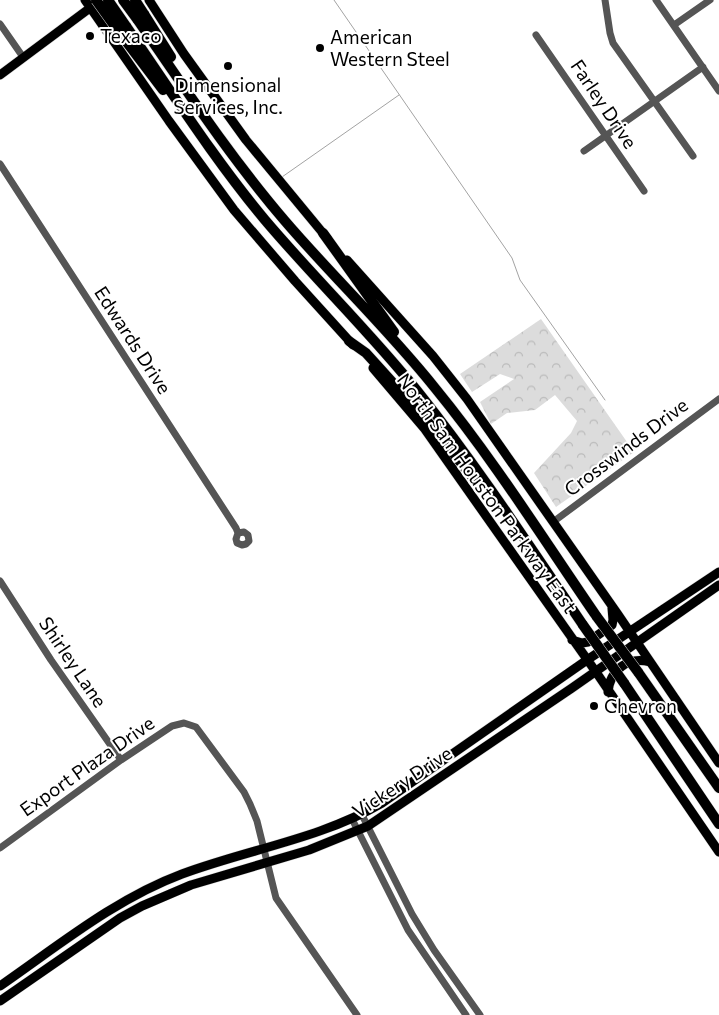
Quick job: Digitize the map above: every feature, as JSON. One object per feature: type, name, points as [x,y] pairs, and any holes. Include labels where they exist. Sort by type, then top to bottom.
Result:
[{"type":"highway","name":"North Sam Houston Parkway East","points":[[108,0],[118,30],[238,185],[293,252],[416,389],[457,444],[624,683],[719,824]]},
{"type":"highway","name":"North Sam Houston Parkway East","points":[[123,0],[140,16],[230,151],[285,221],[386,330],[434,387],[488,459],[597,617],[719,787]]},
{"type":"highway","points":[[135,0],[140,16]]},
{"type":"highway","points":[[93,4],[118,30]]},
{"type":"highway","points":[[323,233],[434,387]]},
{"type":"highway","points":[[349,341],[366,353],[423,416],[528,545]]},
{"type":"main road","points":[[85,0],[93,4]]},
{"type":"main road","points":[[0,75],[93,4],[101,0]]},
{"type":"main road","points":[[118,30],[108,25],[109,18],[115,12],[127,4],[136,1],[150,2]]},
{"type":"main road","name":"North Sam Houston Parkway East","points":[[150,2],[184,54],[246,140],[323,233],[434,356],[483,421],[719,763]]},
{"type":"main road","name":"North Sam Houston Parkway East","points":[[118,30],[169,122],[234,210],[424,428],[596,672],[719,852]]},
{"type":"main road","name":"Vickery Drive","points":[[0,986],[101,916],[147,889],[210,864],[288,843],[362,815],[587,660],[719,572]]},
{"type":"main road","points":[[699,585],[705,595]]},
{"type":"main road","name":"Vickery Drive","points":[[0,1001],[120,918],[142,906],[191,885],[309,850],[368,826],[596,672],[719,585]]},
{"type":"main road","points":[[572,640],[588,642],[612,625],[612,606]]},
{"type":"main road","points":[[608,692],[612,674],[633,661],[641,659],[650,662]]},
{"type":"main road","points":[[466,744],[474,755]]},
{"type":"main road","points":[[409,784],[416,794]]},
{"type":"street","points":[[656,0],[719,91]]},
{"type":"street","points":[[674,25],[710,0]]},
{"type":"street","points":[[608,1],[610,34],[613,43],[693,156]]},
{"type":"street","points":[[0,24],[24,57]]},
{"type":"street","name":"Farley Drive","points":[[536,35],[644,191]]},
{"type":"street","points":[[584,152],[703,67]]},
{"type":"street","name":"Edwards Drive","points":[[0,164],[238,533]]},
{"type":"street","name":"Crosswinds Drive","points":[[553,522],[719,399]]},
{"type":"street","name":"Shirley Lane","points":[[0,581],[121,760]]},
{"type":"street","name":"Export Plaza Drive","points":[[0,848],[121,760],[172,726],[184,723],[196,727],[244,792],[257,820],[264,850]]},
{"type":"street","points":[[362,815],[401,894],[436,953],[480,1015]]},
{"type":"street","points":[[352,820],[408,930],[466,1015]]},
{"type":"street","points":[[264,850],[276,898],[357,1015]]},
{"type":"street","points":[[392,900],[401,894]]},
{"type":"street","points":[[427,959],[436,953]]},
{"type":"green space","points":[[541,319],[634,452],[556,507],[534,473],[571,433],[577,421],[555,395],[535,410],[507,413],[491,424],[480,402],[514,379],[500,374],[472,392],[460,374]]},
{"type":"waterway","points":[[334,0],[512,258],[520,280],[605,400]]},
{"type":"waterway","points":[[282,177],[399,95]]},
{"type":"place","name":"Texaco","points":[[90,36]]},
{"type":"place","name":"American Western Steel","points":[[320,48]]},
{"type":"place","name":"Dimensional Services, Inc.","points":[[228,66]]},
{"type":"place","name":"Chevron","points":[[594,706]]}]
